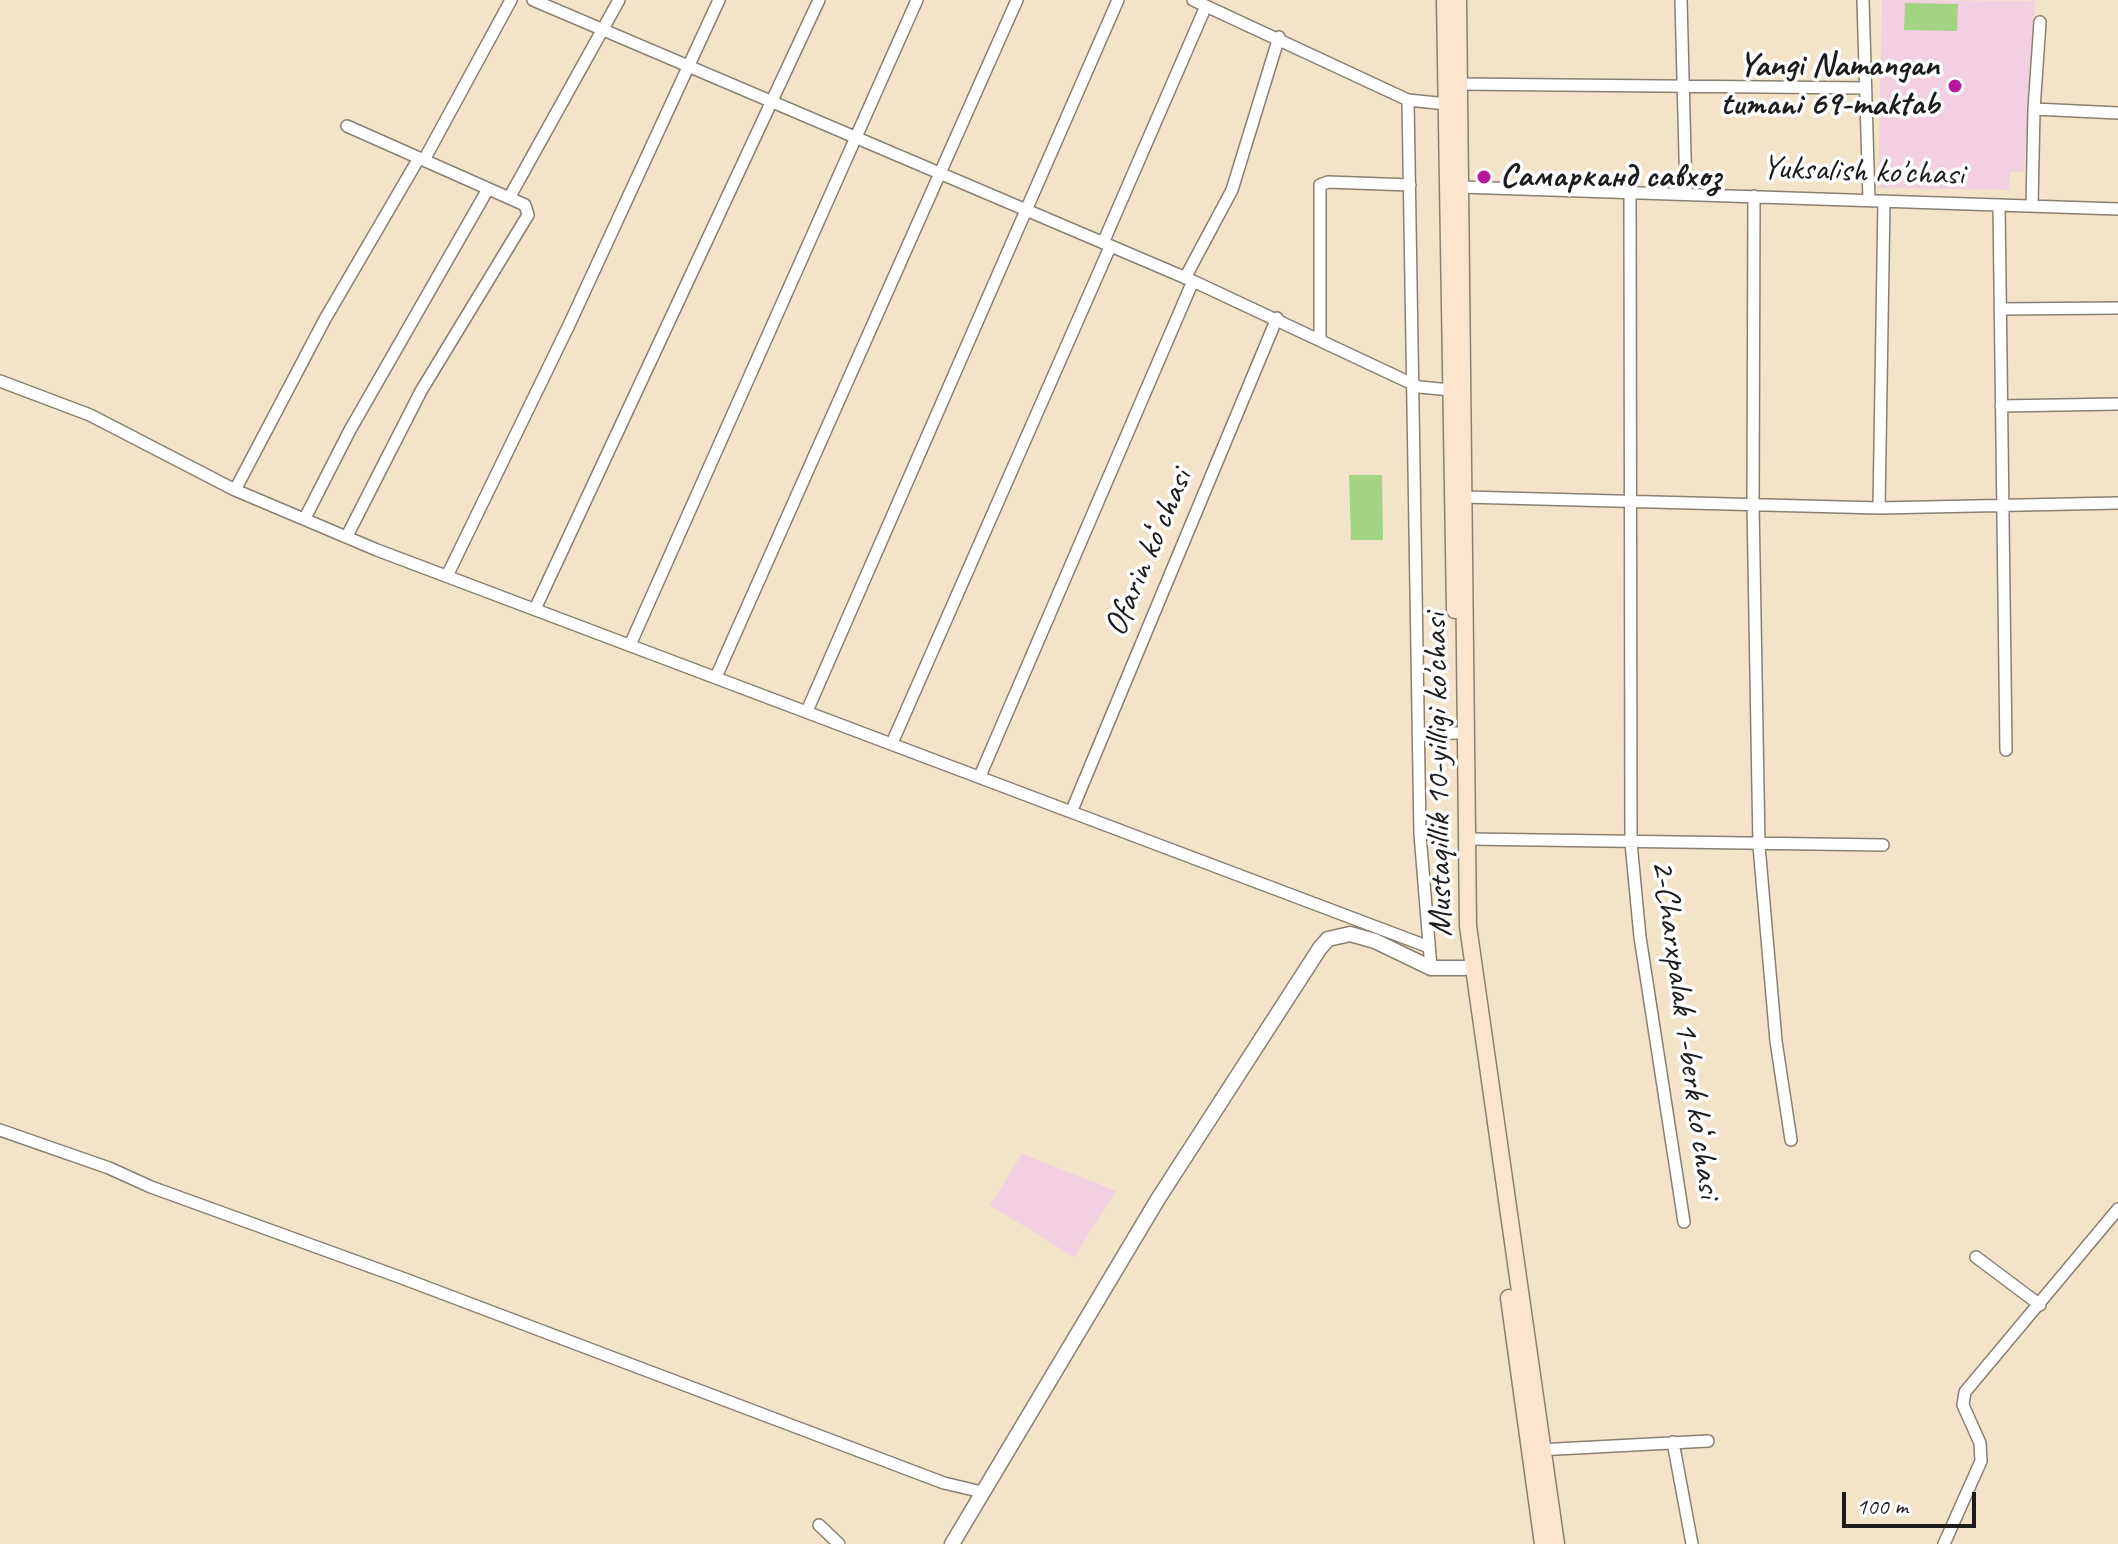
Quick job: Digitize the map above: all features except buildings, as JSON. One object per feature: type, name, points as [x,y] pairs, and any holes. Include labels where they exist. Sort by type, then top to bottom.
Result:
[{"type":"main road","name":"Mustaqillik 10-yilligi ko'chasi","points":[[1445,0],[1445,389],[1459,923],[1536,1450],[1556,1544]]},
{"type":"main road","name":"Mustaqillik 10-yilligi ko'chasi","points":[[1458,0],[1468,926],[1536,1450],[1543,1544]]},
{"type":"street","points":[[235,490],[325,319],[511,0]]},
{"type":"street","points":[[533,0],[1277,318],[1416,385],[1445,389]]},
{"type":"street","points":[[509,198],[605,31],[619,0]]},
{"type":"street","points":[[447,576],[569,325],[719,0]]},
{"type":"street","points":[[535,609],[819,0]]},
{"type":"street","points":[[630,645],[917,0]]},
{"type":"street","points":[[716,677],[1017,0]]},
{"type":"street","points":[[807,711],[1118,0]]},
{"type":"street","points":[[1193,0],[1279,37],[1408,100],[1447,104]]},
{"type":"street","points":[[1681,0],[1686,194]]},
{"type":"street","points":[[1863,0],[1869,200]]},
{"type":"street","points":[[892,743],[1206,6]]},
{"type":"street","points":[[2032,206],[2040,22]]},
{"type":"street","points":[[980,776],[1189,280],[1232,190],[1279,37]]},
{"type":"street","points":[[1459,84],[1865,88]]},
{"type":"street","points":[[1408,100],[1416,385],[1420,834],[1431,968]]},
{"type":"street","points":[[2034,109],[2118,113]]},
{"type":"street","points":[[347,126],[525,205],[527,218],[421,391],[347,536]]},
{"type":"street","points":[[1320,339],[1320,185],[1328,182],[1410,185]]},
{"type":"street","name":"Yuksalish ko'chasi","points":[[1461,187],[2118,209]]},
{"type":"street","points":[[305,518],[350,430],[488,189]]},
{"type":"street","name":"2-Charxpalak 1-berk koʻchasi","points":[[1630,193],[1631,843],[1640,937],[1684,1222]]},
{"type":"street","points":[[1754,196],[1753,504],[1759,846],[1776,1041],[1791,1140]]},
{"type":"street","points":[[1879,508],[1884,201]]},
{"type":"street","points":[[1999,205],[2006,750]]},
{"type":"street","points":[[2000,309],[2118,308]]},
{"type":"street","name":"Ofarin koʻchasi","points":[[1072,810],[1277,318]]},
{"type":"street","points":[[0,381],[90,415],[235,490],[447,576],[1429,947]]},
{"type":"street","points":[[2001,406],[2118,404]]},
{"type":"street","points":[[1465,497],[1879,508],[2118,503]]},
{"type":"street","points":[[1418,734],[1452,734]]},
{"type":"street","points":[[1469,839],[1759,846],[1883,845]]},
{"type":"street","points":[[952,1544],[1158,1199],[1328,939],[1350,934],[1375,941],[1431,968],[1464,968]]},
{"type":"street","points":[[0,1130],[96,1163],[151,1187],[402,1278],[944,1483],[982,1492]]},
{"type":"street","points":[[1944,1544],[1979,1469],[1982,1454],[1963,1405],[1965,1392],[2118,1209]]},
{"type":"street","points":[[1976,1257],[2040,1305]]},
{"type":"street","points":[[1536,1450],[1708,1441]]},
{"type":"street","points":[[1673,1442],[1692,1544]]},
{"type":"street","points":[[819,1525],[839,1544]]},
{"type":"shaded area","name":"Yangi Namangan tumani 69-maktab","points":[[1882,0],[2035,1],[2024,172],[2010,172],[2009,190],[1878,188]]},
{"type":"shaded area","points":[[1022,1154],[1116,1191],[1074,1257],[990,1205]]},
{"type":"green space","points":[[1905,3],[1958,4],[1957,31],[1904,30]]},
{"type":"green space","points":[[1349,475],[1382,475],[1383,540],[1351,540]]},
{"type":"place","name":"Yangi Namangan tumani 69-maktab","points":[[1955,86]]},
{"type":"place","name":"Самарканд савхоз","points":[[1484,177]]}]
